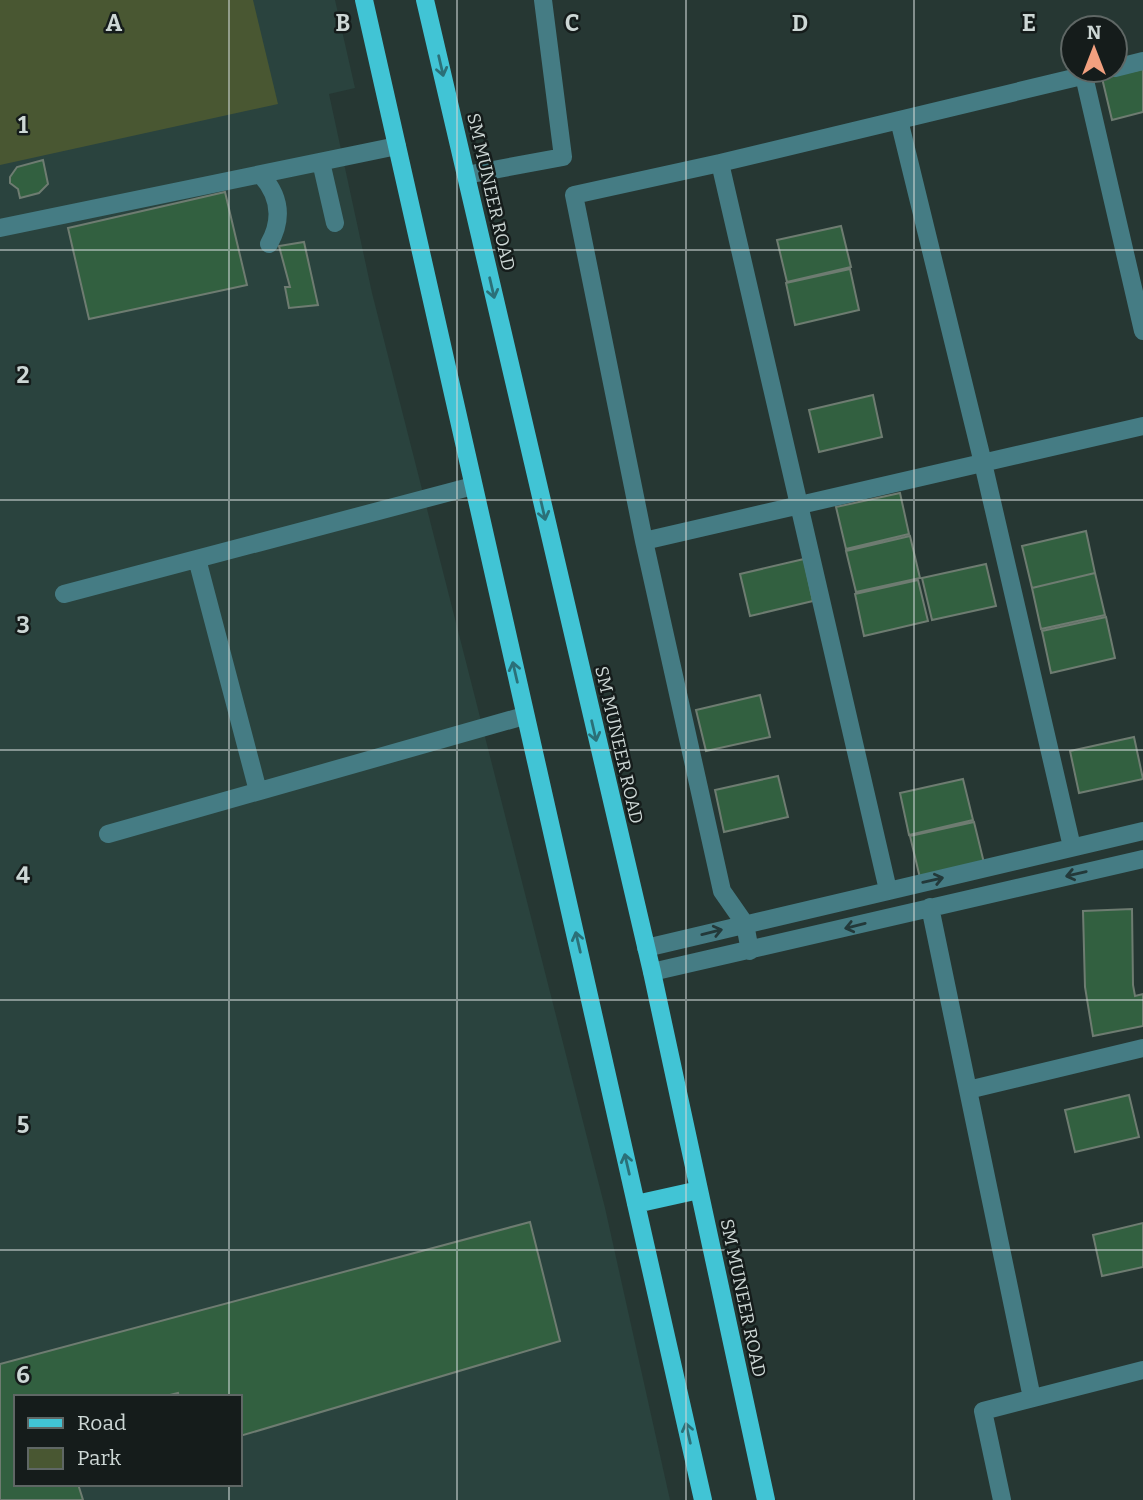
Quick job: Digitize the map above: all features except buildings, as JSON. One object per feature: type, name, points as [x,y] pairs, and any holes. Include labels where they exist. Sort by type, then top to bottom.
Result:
[{"type":"main road","points":[[364,0],[703,1500]]},
{"type":"main road","name":"SM MUNEER ROAD","points":[[425,0],[652,972],[766,1500]]},
{"type":"main road","points":[[636,1204],[699,1190]]},
{"type":"street","points":[[466,174],[563,158],[543,0]]},
{"type":"street","points":[[750,951],[745,923],[722,891],[644,541],[574,195],[1059,82]]},
{"type":"street","points":[[1086,84],[1143,331]]},
{"type":"street","points":[[899,120],[983,463],[1072,847]]},
{"type":"street","points":[[0,228],[397,146]]},
{"type":"street","points":[[321,162],[335,223]]},
{"type":"street","points":[[720,163],[888,890]]},
{"type":"street","points":[[261,175],[270,184],[278,208],[275,233],[269,244]]},
{"type":"street","points":[[644,541],[1143,426]]},
{"type":"street","points":[[64,594],[473,486]]},
{"type":"street","points":[[197,559],[258,791]]},
{"type":"street","points":[[108,834],[524,716]]},
{"type":"street","points":[[646,948],[1143,831]]},
{"type":"street","points":[[652,972],[1143,859]]},
{"type":"street","points":[[930,907],[1032,1398]]},
{"type":"street","points":[[968,1090],[1142,1050]]},
{"type":"street","points":[[1002,1500],[983,1411],[1143,1370]]},
{"type":"shaded area","points":[[0,0],[335,0],[355,88],[329,94],[372,293],[605,1208],[670,1500],[0,1500]]},
{"type":"green space","points":[[0,0],[253,0],[278,104],[0,165]]}]
